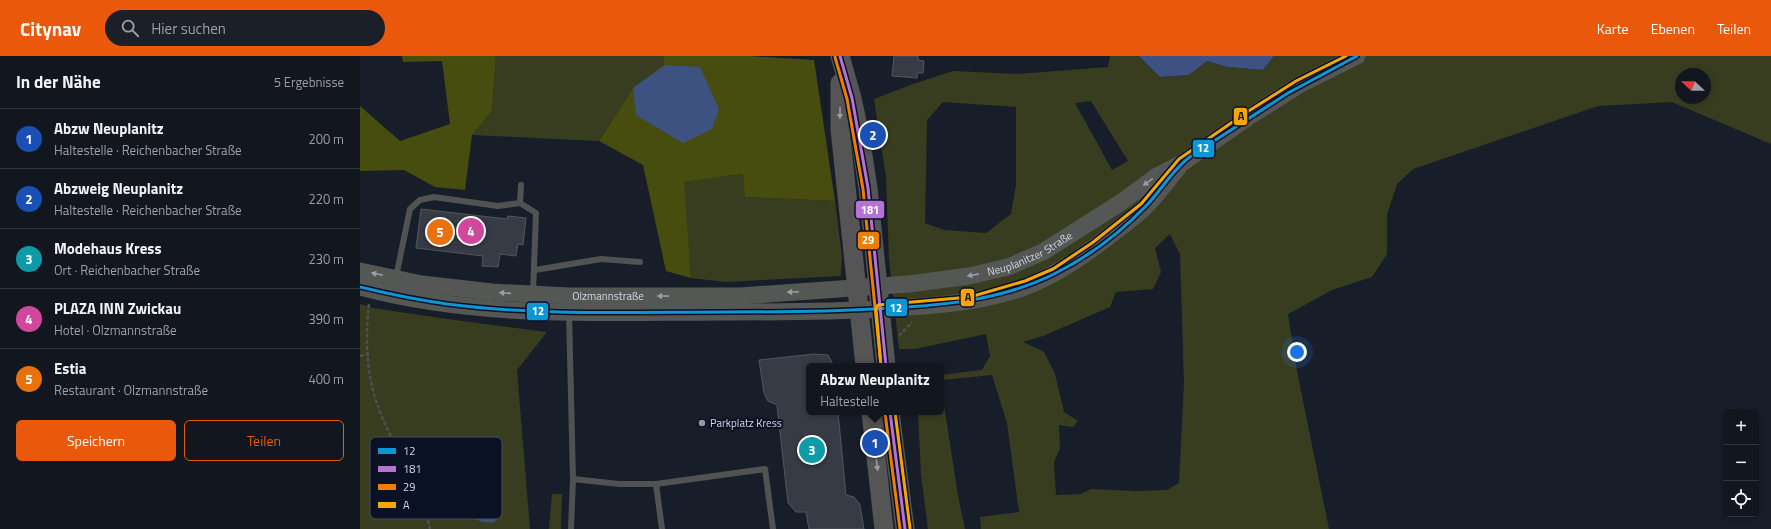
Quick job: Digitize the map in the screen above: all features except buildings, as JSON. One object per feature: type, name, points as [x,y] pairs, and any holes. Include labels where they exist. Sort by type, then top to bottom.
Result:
[{"type":"main road","name":"Neuplanitzer Straße","points":[[858,288],[909,284],[961,277],[1008,267],[1042,252],[1120,203],[1157,176],[1182,163],[1250,116],[1299,85],[1357,56]]},
{"type":"main road","points":[[840,58],[852,98],[860,136],[868,188],[886,363]]},
{"type":"main road","points":[[840,58],[840,130],[858,288],[865,363]]},
{"type":"main road","name":"Neuplanitzer Straße","points":[[859,310],[925,307],[970,302],[1027,286],[1055,273],[1095,247],[1144,208],[1182,163]]},
{"type":"main road","name":"Olzmannstraße","points":[[360,271],[422,284],[533,295],[569,305],[780,312],[859,310]]},
{"type":"main road","name":"Olzmannstraße","points":[[366,288],[420,300],[493,310],[858,288]]},
{"type":"main road","points":[[870,415],[884,529]]},
{"type":"main road","points":[[890,415],[904,529]]},
{"type":"lane","points":[[520,203],[521,185]]},
{"type":"lane","points":[[396,278],[410,209],[420,200],[434,197],[498,206],[520,203],[536,213],[533,295]]},
{"type":"lane","points":[[535,270],[601,259],[640,262]]},
{"type":"lane","points":[[569,305],[573,479],[571,529]]},
{"type":"lane","points":[[573,479],[619,484],[656,484],[765,469],[773,529]]},
{"type":"lane","points":[[656,484],[662,529]]},
{"type":"path","points":[[366,288],[366,325],[370,380],[378,408],[391,437]]},
{"type":"path","points":[[899,336],[912,322]]},
{"type":"path","points":[[360,356],[369,354]]},
{"type":"path","points":[[426,519],[430,529]]},
{"type":"green space","points":[[402,56],[496,56],[492,111],[472,135],[465,190],[435,187],[404,170],[360,171],[360,106],[400,141],[450,124],[442,61],[403,62]]},
{"type":"green space","points":[[496,56],[664,56],[665,65],[633,88],[599,141],[472,135],[492,111]]},
{"type":"green space","points":[[664,56],[750,56],[814,60],[835,201],[745,197],[743,174],[684,182],[691,278],[666,271],[643,165],[599,141],[633,88],[664,65]]},
{"type":"green space","points":[[1110,56],[1139,56],[1160,77],[1189,75],[1207,61],[1227,67],[1263,70],[1274,56],[1771,56],[1771,144],[1677,104],[1711,104],[1711,68],[1675,68],[1675,103],[1672,102],[1598,106],[1413,169],[1397,184],[1387,214],[1387,254],[1372,277],[1332,290],[1288,314],[1296,366],[1329,529],[981,529],[980,517],[1019,512],[1007,423],[992,375],[944,380],[944,375],[982,370],[990,356],[986,334],[915,349],[899,349],[889,258],[886,177],[874,99],[953,71],[1018,74],[1108,67]],"holes":[[[1091,101],[1128,161],[1112,170],[1075,103]],[[943,102],[1016,107],[1016,185],[1011,214],[986,233],[944,230],[925,223],[927,120]],[[1170,234],[1180,254],[1184,383],[1179,483],[1167,490],[1134,491],[1091,489],[1081,494],[1056,495],[1054,462],[1060,448],[1059,425],[1073,427],[1078,421],[1064,412],[1055,374],[1044,352],[1023,342],[1043,336],[1110,307],[1116,292],[1153,289],[1161,272],[1155,248]]]},
{"type":"green space","points":[[743,174],[746,197],[835,201],[842,256],[841,276],[726,282],[691,278],[683,182]]},
{"type":"green space","points":[[360,304],[373,308],[547,332],[517,370],[530,529],[360,529]]},
{"type":"green space","points":[[944,405],[958,496],[965,529],[928,529],[921,474],[918,415],[944,415]]},
{"type":"green space","points":[[552,494],[562,494],[561,529],[549,529]]},
{"type":"water","points":[[1139,56],[1274,56],[1263,70],[1227,67],[1207,61],[1189,75],[1160,77]]},
{"type":"water","points":[[665,65],[700,67],[719,109],[712,129],[683,143],[636,115],[633,88]]},
{"type":"water","points":[[477,519],[496,519],[495,522],[481,522]]},
{"type":"transit line","name":"181","points":[[840,56],[852,98],[868,188],[886,363]]},
{"type":"transit line","name":"A","points":[[881,363],[876,309],[878,305],[970,297],[1025,281],[1053,269],[1092,243],[1141,204],[1179,159],[1247,112],[1296,81],[1346,56]]},
{"type":"transit line","name":"12","points":[[360,287],[404,297],[447,304],[482,308],[552,312],[836,311],[943,304],[988,297],[1011,291],[1054,274],[1092,252],[1137,215],[1168,179],[1191,156],[1288,93],[1357,56]]},
{"type":"transit line","name":"29","points":[[835,57],[847,99],[863,189],[881,363]]},
{"type":"transit line","name":"29","points":[[885,415],[900,529]]},
{"type":"transit line","name":"181","points":[[890,415],[905,529]]},
{"type":"transit line","name":"A","points":[[895,415],[910,528]]},
{"type":"place","name":"Abzweig Neuplanitz","points":[[873,135]]},
{"type":"place","name":"PLAZA INN Zwickau","points":[[471,231]]},
{"type":"place","name":"Estia","points":[[440,232]]},
{"type":"place","name":"Parkplatz Kress","points":[[702,423]]},
{"type":"place","name":"Abzw Neuplanitz","points":[[875,443]]},
{"type":"place","name":"Modehaus Kress","points":[[812,450]]}]
